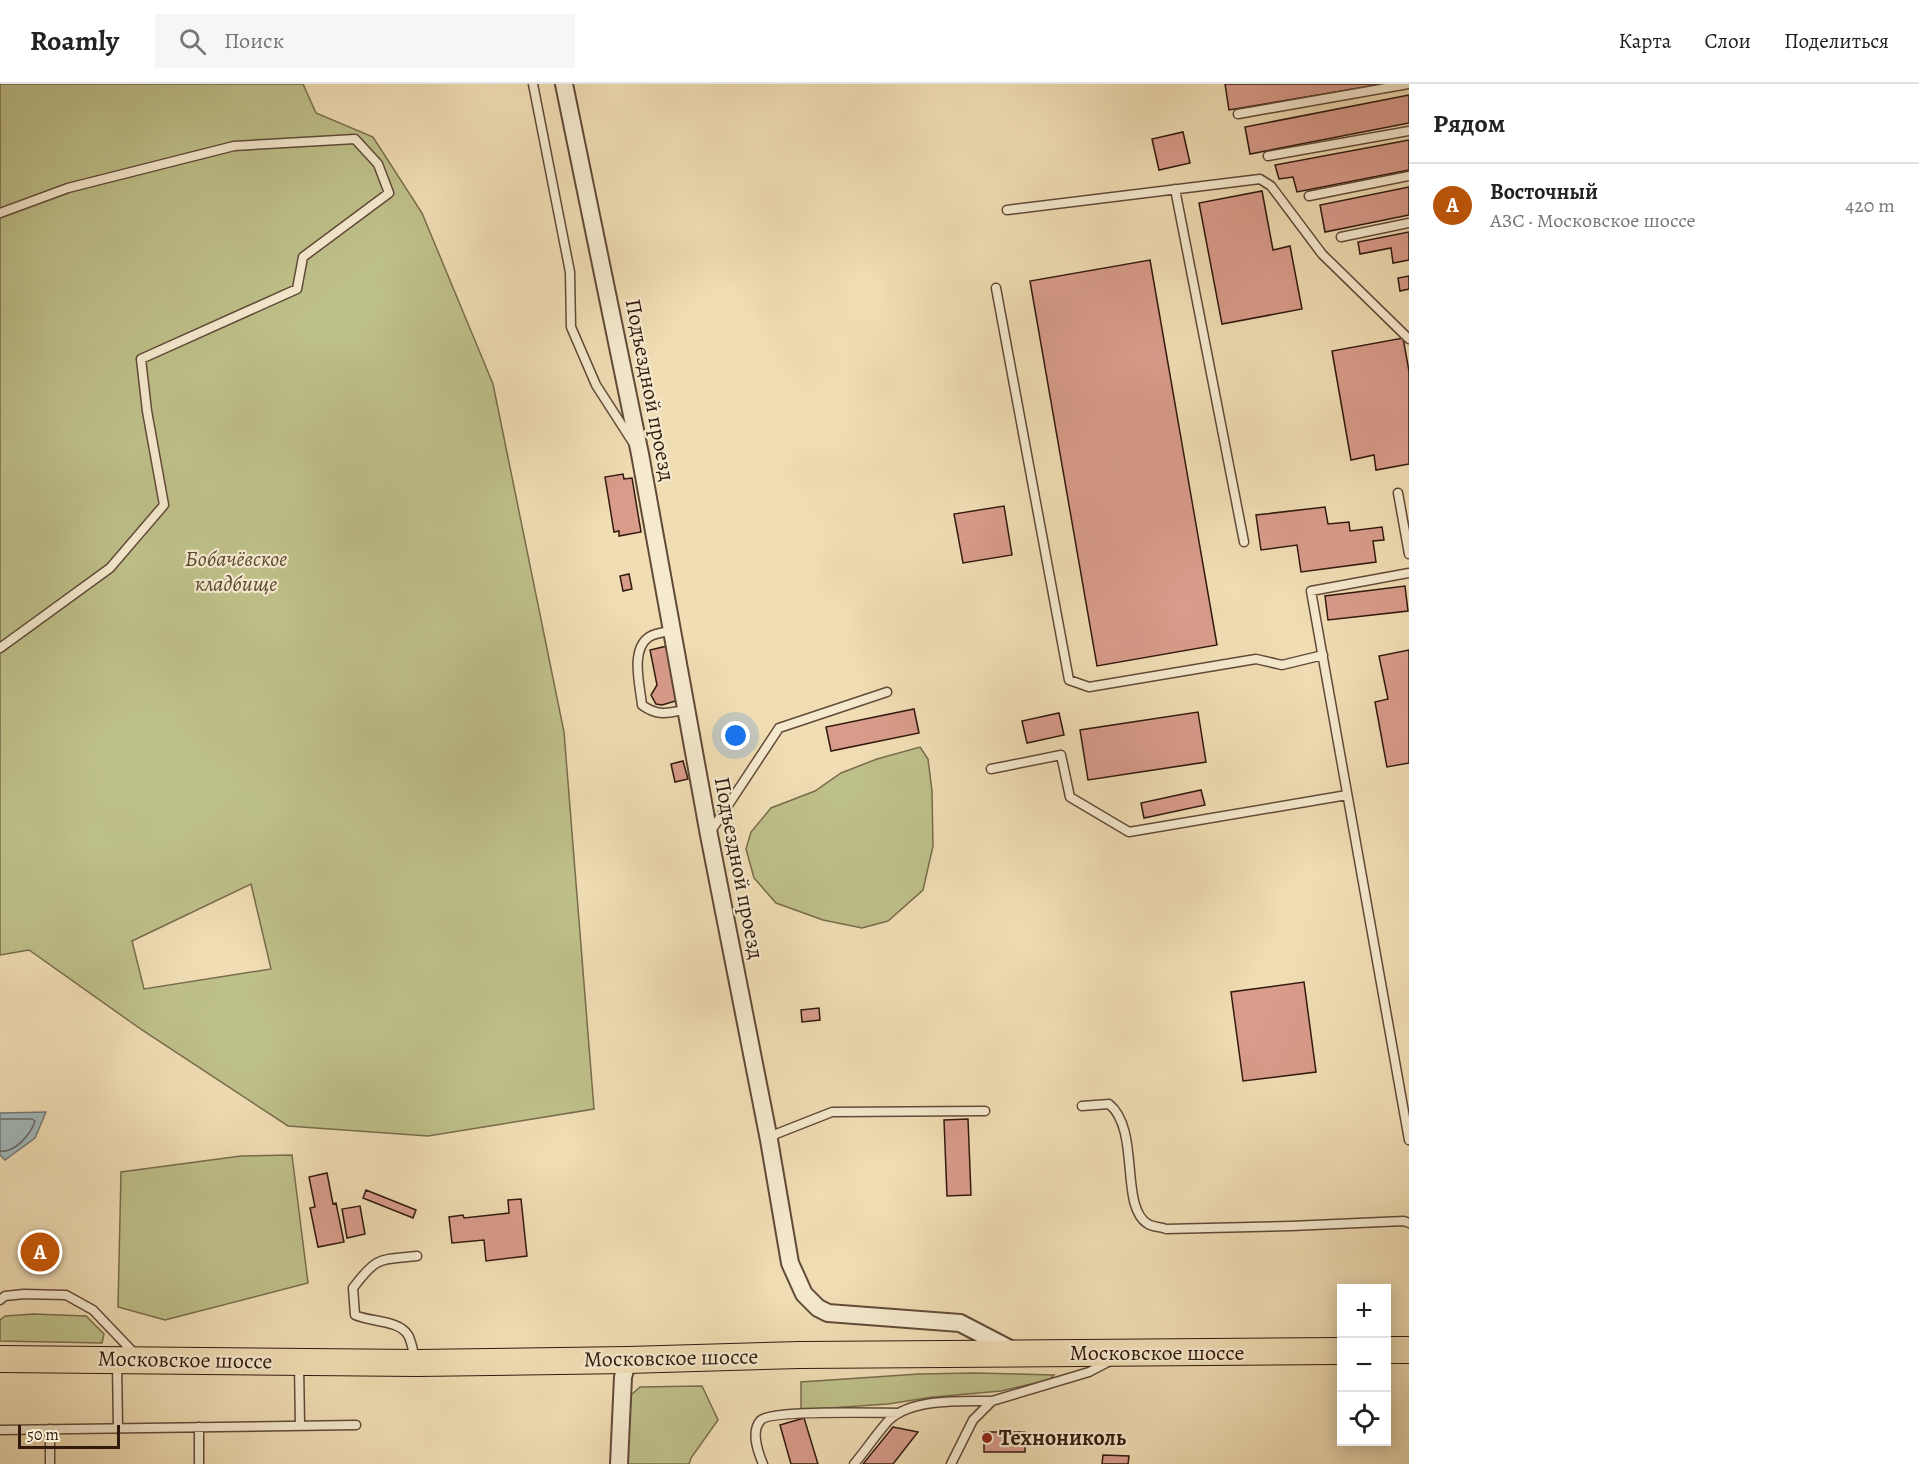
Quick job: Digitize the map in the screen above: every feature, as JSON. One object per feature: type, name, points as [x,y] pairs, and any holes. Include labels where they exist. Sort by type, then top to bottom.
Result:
[{"type":"main road","points":[[1391,1350],[1409,1350]]},
{"type":"main road","name":"Московское шоссе","points":[[0,1359],[417,1363],[800,1355],[1337,1351]]},
{"type":"street","name":"Подъездной проезд","points":[[564,84],[640,454],[790,1263],[804,1294],[818,1308],[828,1313],[960,1323],[1017,1353]]},
{"type":"street","points":[[619,1464],[623,1377],[628,1360]]},
{"type":"lane","points":[[533,84],[570,272],[571,327],[596,385],[640,454]]},
{"type":"lane","points":[[1238,114],[1409,84]]},
{"type":"lane","points":[[1268,156],[1409,131]]},
{"type":"lane","points":[[0,213],[68,188],[234,146],[356,139],[378,164],[389,193],[303,257],[297,289],[141,359],[147,411],[164,505],[110,568],[0,648]]},
{"type":"lane","points":[[1309,196],[1409,176]]},
{"type":"lane","points":[[1007,210],[1260,178],[1271,186],[1322,254],[1409,339]]},
{"type":"lane","points":[[1175,189],[1244,542]]},
{"type":"lane","points":[[1341,237],[1409,223]]},
{"type":"lane","points":[[996,288],[1069,680],[1089,687],[1256,659],[1282,665],[1323,655]]},
{"type":"lane","points":[[1398,493],[1409,554]]},
{"type":"lane","points":[[1409,573],[1311,591],[1409,1140]]},
{"type":"lane","points":[[672,631],[651,635],[641,644],[638,658],[642,705],[663,715],[688,709]]},
{"type":"lane","points":[[709,835],[779,728],[887,692]]},
{"type":"lane","points":[[991,769],[1061,755],[1070,797],[1129,832],[1347,795]]},
{"type":"lane","points":[[1082,1106],[1109,1104],[1117,1110],[1124,1125],[1136,1212],[1148,1224],[1166,1228],[1404,1221],[1409,1223]]},
{"type":"lane","points":[[769,1140],[777,1134],[832,1112],[985,1111]]},
{"type":"lane","points":[[417,1256],[379,1260],[366,1271],[353,1288],[356,1315],[398,1327],[408,1335],[417,1363]]},
{"type":"lane","points":[[0,1300],[5,1296],[24,1294],[66,1295],[93,1310],[129,1359],[118,1429]]},
{"type":"lane","points":[[763,1464],[756,1446],[756,1426],[766,1416],[802,1413],[899,1413],[937,1401],[992,1401],[1089,1372],[1124,1353]]},
{"type":"lane","points":[[299,1361],[300,1426]]},
{"type":"lane","points":[[951,1464],[973,1420],[992,1401]]},
{"type":"lane","points":[[854,1464],[890,1420],[899,1413]]},
{"type":"lane","points":[[0,1430],[356,1425]]},
{"type":"lane","points":[[199,1427],[199,1464]]},
{"type":"lane","points":[[50,1430],[50,1464]]},
{"type":"green space","name":"Бобачёвское кладбище","points":[[0,84],[303,84],[316,113],[373,137],[422,213],[493,384],[564,732],[594,1109],[428,1136],[288,1126],[142,1030],[29,950],[0,955]],"holes":[[[251,884],[271,969],[144,989],[132,941]]]},
{"type":"green space","points":[[920,747],[928,759],[932,791],[933,846],[923,890],[888,921],[862,928],[823,920],[776,903],[754,878],[746,849],[751,832],[771,808],[815,791],[841,773],[877,759]]},
{"type":"green space","points":[[292,1155],[308,1283],[165,1320],[118,1307],[121,1172],[241,1156]]},
{"type":"green space","points":[[33,1314],[86,1316],[104,1334],[102,1343],[0,1341],[0,1320],[5,1316]]},
{"type":"green space","points":[[919,1374],[1054,1375],[1049,1380],[1001,1391],[933,1397],[888,1404],[801,1410],[801,1382]]},
{"type":"green space","points":[[702,1386],[718,1420],[689,1464],[626,1464],[631,1395],[640,1387]]},
{"type":"water","points":[[46,1112],[35,1138],[5,1160],[0,1155],[0,1113]]},
{"type":"building","points":[[1225,84],[1383,84],[1229,110]]},
{"type":"building","points":[[1409,95],[1409,123],[1250,154],[1245,127]]},
{"type":"building","points":[[1183,132],[1190,163],[1159,170],[1152,139]]},
{"type":"building","points":[[1409,140],[1409,170],[1297,192],[1293,177],[1279,179],[1275,165]]},
{"type":"building","points":[[1409,187],[1409,215],[1325,232],[1320,205]]},
{"type":"building","points":[[1262,191],[1273,250],[1290,246],[1302,309],[1222,324],[1199,203]]},
{"type":"building","points":[[1409,232],[1409,260],[1393,263],[1391,248],[1360,254],[1358,242]]},
{"type":"building","points":[[1150,260],[1217,645],[1097,666],[1030,281]]},
{"type":"building","points":[[1409,276],[1409,289],[1400,291],[1398,278]]},
{"type":"building","points":[[1403,338],[1409,371],[1409,464],[1376,470],[1374,455],[1351,460],[1332,351]]},
{"type":"building","points":[[623,474],[624,479],[632,478],[641,532],[619,536],[619,531],[614,532],[605,477]]},
{"type":"building","points":[[1004,506],[1012,555],[963,563],[954,514]]},
{"type":"building","points":[[1325,507],[1328,524],[1349,522],[1350,531],[1382,527],[1384,540],[1373,541],[1376,562],[1301,572],[1297,545],[1261,550],[1256,515]]},
{"type":"building","points":[[629,574],[632,589],[623,591],[620,576]]},
{"type":"building","points":[[1405,586],[1408,611],[1328,620],[1325,596]]},
{"type":"building","points":[[667,646],[679,700],[662,705],[656,704],[651,695],[657,685],[650,650]]},
{"type":"building","points":[[1409,650],[1409,763],[1387,767],[1375,702],[1388,699],[1379,656]]},
{"type":"building","points":[[914,709],[919,733],[831,751],[826,727]]},
{"type":"building","points":[[1198,712],[1206,762],[1088,780],[1080,730]]},
{"type":"building","points":[[1059,713],[1064,735],[1027,743],[1022,721]]},
{"type":"building","points":[[683,761],[688,779],[675,782],[671,764]]},
{"type":"building","points":[[1201,790],[1205,805],[1144,818],[1141,803]]},
{"type":"building","points":[[1304,982],[1316,1072],[1243,1081],[1231,992]]},
{"type":"building","points":[[819,1008],[820,1020],[802,1022],[801,1010]]},
{"type":"building","points":[[968,1119],[971,1195],[947,1196],[944,1120]]},
{"type":"building","points":[[327,1173],[344,1242],[318,1247],[310,1208],[315,1207],[309,1177]]},
{"type":"building","points":[[366,1190],[416,1210],[413,1218],[363,1198]]},
{"type":"building","points":[[521,1199],[527,1256],[486,1261],[484,1240],[452,1243],[449,1217],[463,1215],[464,1218],[509,1213],[508,1200]]},
{"type":"building","points":[[360,1206],[365,1234],[347,1238],[342,1209]]},
{"type":"building","points":[[28,1235],[50,1235],[51,1252],[54,1258],[25,1259],[25,1251],[28,1251]]},
{"type":"building","points":[[804,1418],[818,1464],[791,1464],[780,1425]]},
{"type":"building","points":[[893,1427],[918,1432],[893,1464],[863,1464]]},
{"type":"building","points":[[984,1432],[1025,1432],[1025,1452],[984,1452]]},
{"type":"building","points":[[1103,1455],[1129,1456],[1128,1464],[1102,1464]]},
{"type":"place","name":"Восточный","points":[[40,1252]]},
{"type":"place","name":"Технониколь","points":[[987,1438]]}]
